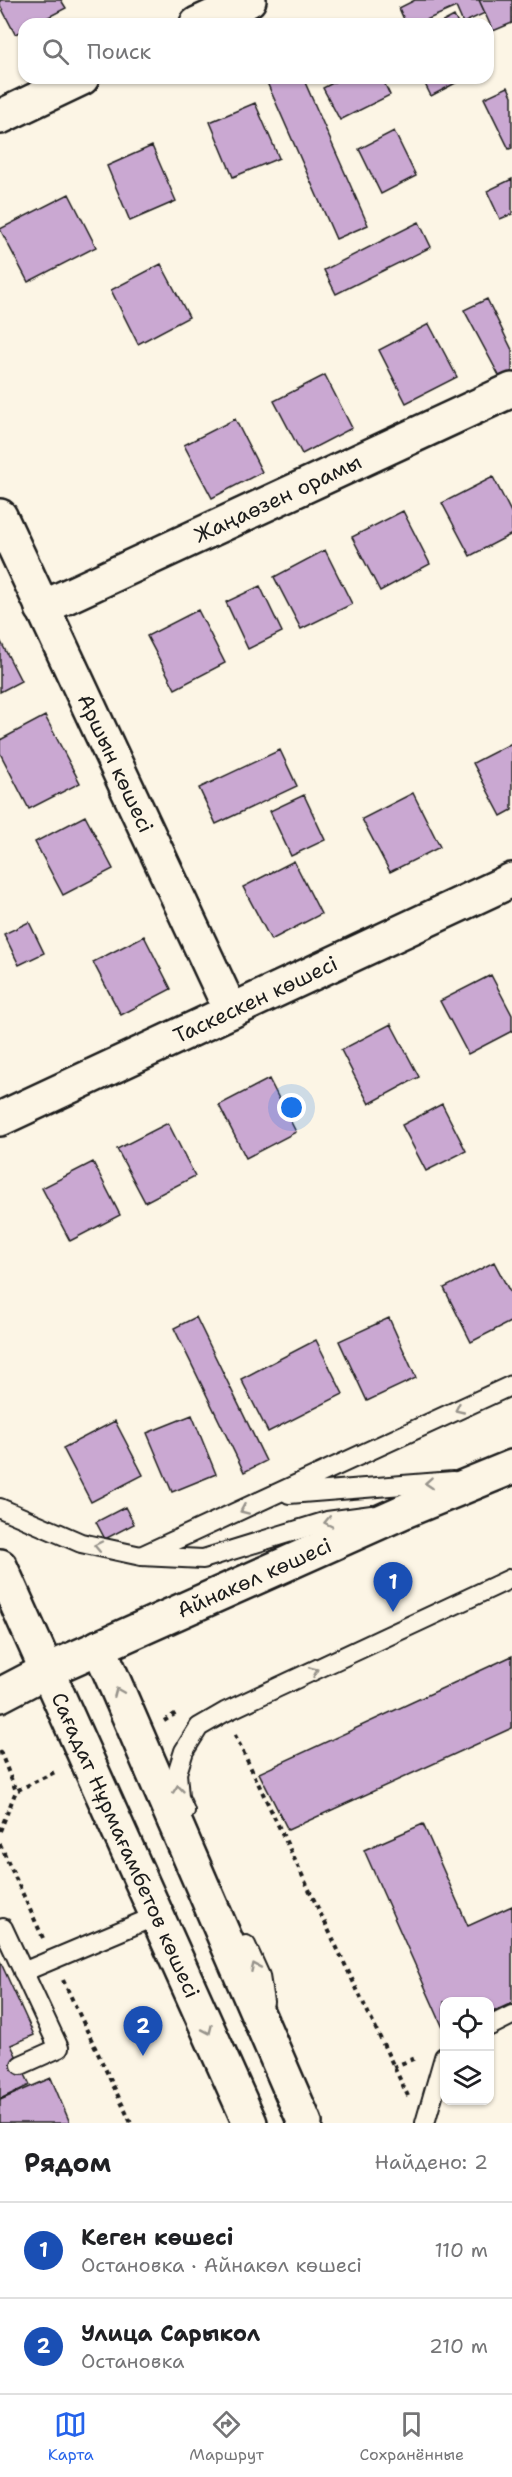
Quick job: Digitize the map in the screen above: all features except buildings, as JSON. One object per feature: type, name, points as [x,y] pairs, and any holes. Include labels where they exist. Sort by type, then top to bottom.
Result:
[{"type":"street","points":[[211,18],[249,0]]},
{"type":"street","points":[[0,117],[69,84]]},
{"type":"street","name":"Жаңаөзен орамы","points":[[42,608],[512,390]]},
{"type":"street","name":"Аршын көшесі","points":[[0,516],[231,1011]]},
{"type":"street","name":"Таскескен көшесі","points":[[0,1119],[512,880]]},
{"type":"street","name":"Айнакөл көшесі","points":[[0,1695],[46,1671],[406,1510],[500,1472]]},
{"type":"street","name":"Сағадат Нұрмағамбетов көшесі","points":[[0,1566],[250,2123]]},
{"type":"street","points":[[99,1647],[305,2123]]},
{"type":"lane","points":[[141,1556],[512,1385]]},
{"type":"lane","points":[[279,1494],[500,1472]]},
{"type":"lane","points":[[0,1508],[81,1543],[141,1556],[203,1559],[327,1521],[406,1510]]},
{"type":"lane","points":[[271,2045],[260,1976],[179,1797],[177,1773],[184,1751],[199,1727],[225,1712],[512,1578]]},
{"type":"lane","points":[[22,1972],[156,1916]]},
{"type":"lane","points":[[0,1930],[3,1928],[59,2048],[21,2065]]},
{"type":"lane","points":[[494,2024],[512,2015]]},
{"type":"lane","points":[[425,2123],[440,2071]]},
{"type":"path","points":[[225,1712],[412,2104]]},
{"type":"path","points":[[0,1752],[16,1791]]},
{"type":"path","points":[[0,1844],[131,2123]]},
{"type":"place","name":"Кеген көшесі","points":[[393,1612]]},
{"type":"place","name":"Улица Сарыкол","points":[[143,2056]]}]
